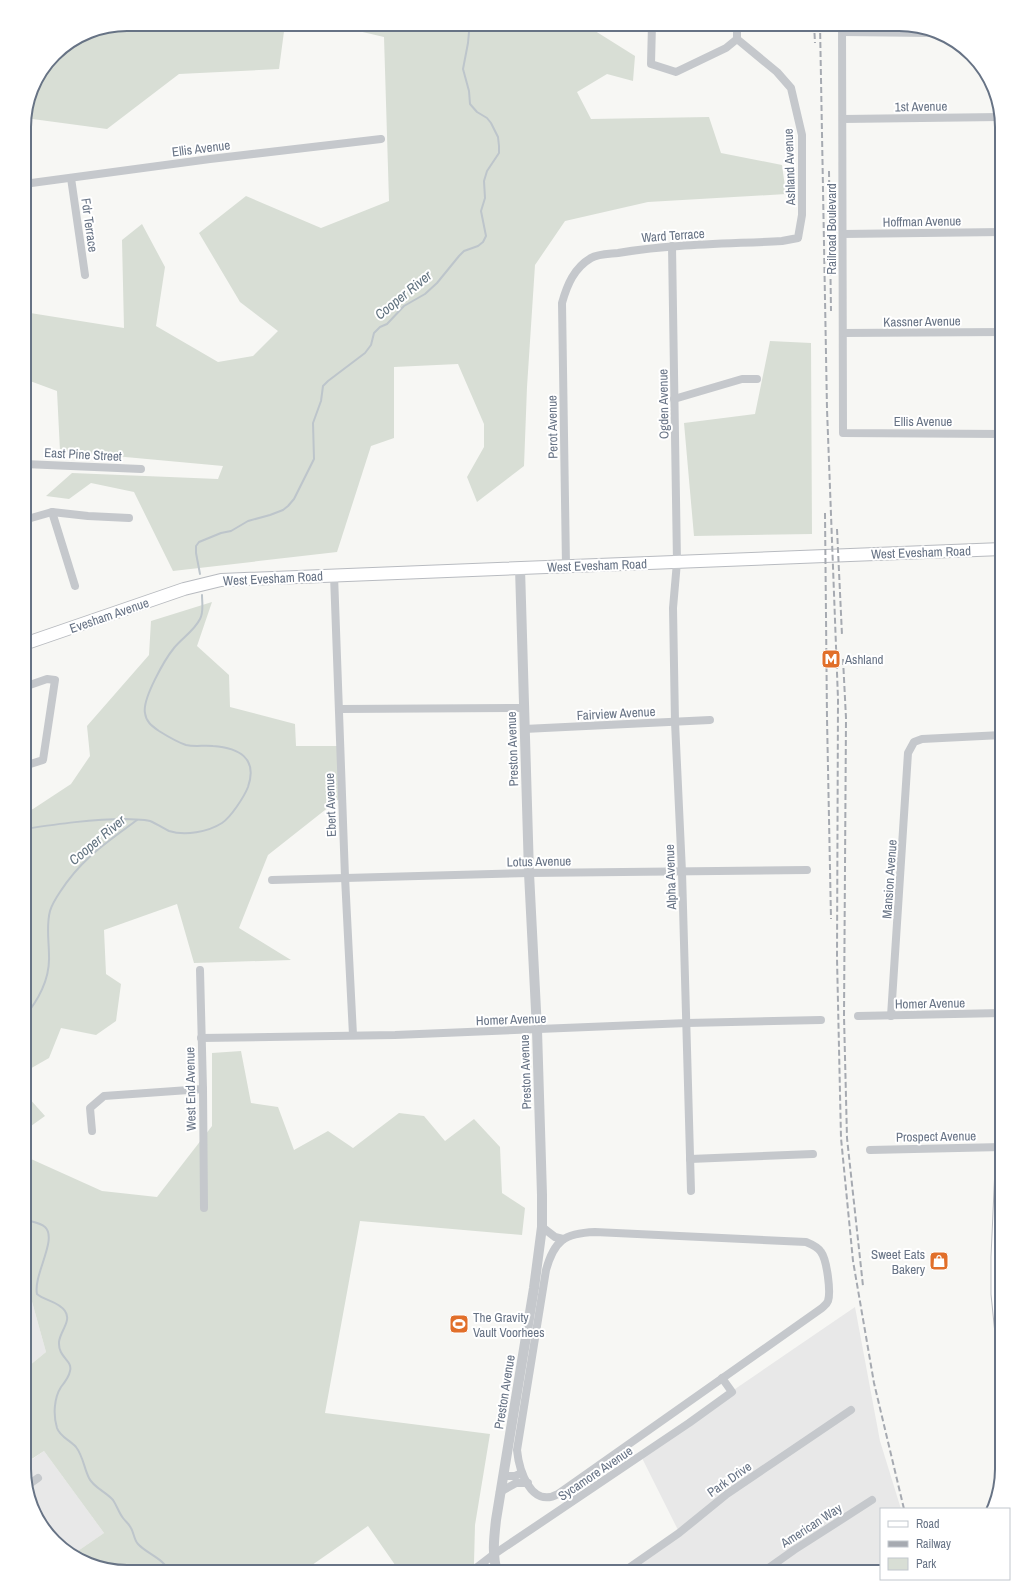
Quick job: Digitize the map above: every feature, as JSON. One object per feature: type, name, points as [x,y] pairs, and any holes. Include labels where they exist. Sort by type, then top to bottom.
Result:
[{"type":"main road","name":"West Evesham Road","points":[[193,587],[221,580],[995,549]]},
{"type":"main road","name":"Evesham Avenue","points":[[31,642],[193,587]]},
{"type":"street","points":[[652,31],[651,64],[676,72],[726,48],[737,39],[737,31]]},
{"type":"street","name":"Railroad Boulevard","points":[[842,31],[843,433]]},
{"type":"street","points":[[895,31],[910,32]]},
{"type":"street","name":"Ashland Avenue","points":[[737,39],[777,72],[791,88],[802,134],[802,215],[798,238]]},
{"type":"street","name":"1st Avenue","points":[[843,119],[994,117]]},
{"type":"street","name":"Ellis Avenue","points":[[31,183],[210,159],[381,139]]},
{"type":"street","name":"Fdr Terrace","points":[[71,178],[85,275]]},
{"type":"street","name":"Hoffman Avenue","points":[[843,234],[995,232]]},
{"type":"street","name":"Ward Terrace","points":[[566,289],[567,284],[579,267],[592,257],[672,246],[782,241],[798,238]]},
{"type":"street","name":"Ogden Avenue","points":[[672,246],[678,562]]},
{"type":"street","name":"Perot Avenue","points":[[566,289],[562,303],[566,566]]},
{"type":"street","name":"Kassner Avenue","points":[[843,334],[995,332]]},
{"type":"street","points":[[674,399],[742,379],[757,379]]},
{"type":"street","name":"Ellis Avenue","points":[[843,433],[995,434]]},
{"type":"street","name":"East Pine Street","points":[[31,464],[141,469]]},
{"type":"street","points":[[52,512],[75,586]]},
{"type":"street","points":[[31,518],[52,512],[129,518]]},
{"type":"street","name":"Alpha Avenue","points":[[678,562],[673,608],[675,722],[682,872],[691,1191]]},
{"type":"street","name":"Preston Avenue","points":[[495,1565],[493,1555],[493,1544],[500,1492],[534,1288],[542,1227],[537,1030],[523,708],[520,568]]},
{"type":"street","name":"Ebert Avenue","points":[[334,575],[345,877],[353,1035]]},
{"type":"street","points":[[31,685],[47,679],[55,680],[43,760],[31,764]]},
{"type":"street","points":[[339,709],[523,708]]},
{"type":"street","name":"Fairview Avenue","points":[[524,729],[710,720]]},
{"type":"street","name":"Mansion Avenue","points":[[891,1016],[908,753],[914,742],[922,739],[995,735]]},
{"type":"street","name":"Lotus Avenue","points":[[272,880],[529,873],[807,870]]},
{"type":"street","name":"West End Avenue","points":[[200,970],[204,1208]]},
{"type":"street","name":"Homer Avenue","points":[[858,1016],[995,1013]]},
{"type":"street","name":"Homer Avenue","points":[[201,1038],[403,1035],[687,1023],[821,1020]]},
{"type":"street","points":[[92,1131],[90,1108],[104,1096],[203,1089]]},
{"type":"street","name":"Prospect Avenue","points":[[870,1150],[995,1147]]},
{"type":"street","points":[[690,1159],[814,1154]]},
{"type":"street","points":[[542,1227],[563,1239]]},
{"type":"street","name":"Preston Avenue","points":[[580,1232],[595,1232],[802,1242],[816,1247],[821,1252],[824,1259],[829,1293],[826,1304],[552,1498],[546,1498],[538,1495],[530,1489],[518,1463],[517,1450],[546,1270],[553,1250],[563,1239],[580,1232]]},
{"type":"street","points":[[541,1238],[553,1250]]},
{"type":"street","name":"Sycamore Avenue","points":[[480,1565],[676,1432],[732,1392],[722,1378]]},
{"type":"street","name":"Park Drive","points":[[633,1565],[679,1533],[727,1494],[851,1410]]},
{"type":"street","points":[[503,1476],[515,1476],[522,1473]]},
{"type":"street","points":[[32,1482],[38,1478]]},
{"type":"street","points":[[500,1492],[516,1483],[528,1484]]},
{"type":"street","name":"American Way","points":[[773,1565],[872,1500]]},
{"type":"shaded area","points":[[31,1298],[46,1352],[31,1364]]},
{"type":"shaded area","points":[[855,1307],[880,1441],[901,1508],[880,1508],[880,1565],[628,1565],[678,1530],[640,1454]]},
{"type":"shaded area","points":[[44,1451],[104,1533],[78,1551],[59,1537],[44,1517],[38,1505],[34,1494],[31,1460]]},
{"type":"green space","points":[[121,31],[284,31],[279,69],[179,74],[107,129],[31,119],[34,102],[44,79],[55,64],[74,47],[102,34]]},
{"type":"green space","points":[[358,31],[595,31],[635,56],[633,81],[607,74],[577,92],[591,119],[709,117],[721,153],[782,165],[786,194],[648,202],[565,221],[535,265],[527,387],[524,466],[477,502],[467,477],[484,447],[484,424],[458,364],[394,367],[394,438],[371,446],[337,552],[173,571],[134,492],[91,483],[69,499],[46,496],[72,473],[218,479],[223,466],[60,451],[57,391],[31,381],[31,313],[124,328],[122,240],[142,224],[165,267],[156,326],[218,362],[253,356],[278,331],[240,302],[199,233],[246,196],[321,228],[389,201],[384,37]]},
{"type":"green space","points":[[770,341],[811,343],[812,534],[694,536],[684,423],[755,414]]},
{"type":"green space","points":[[212,602],[197,646],[229,675],[230,707],[295,724],[296,746],[343,746],[344,795],[268,855],[239,928],[291,960],[194,963],[177,904],[104,930],[106,974],[121,984],[116,1021],[96,1035],[61,1028],[49,1058],[31,1068],[31,810],[71,784],[90,756],[87,726],[149,655],[151,621]]},
{"type":"green space","points":[[241,1051],[251,1103],[278,1107],[294,1150],[328,1131],[353,1148],[399,1113],[424,1116],[445,1141],[474,1119],[500,1147],[502,1193],[525,1208],[522,1235],[360,1221],[325,1413],[490,1434],[475,1525],[475,1565],[395,1565],[368,1526],[312,1565],[121,1565],[96,1560],[78,1551],[104,1533],[44,1451],[31,1459],[31,1364],[46,1352],[31,1298],[31,1159],[102,1191],[157,1197],[212,1126],[212,1053]]},
{"type":"green space","points":[[31,1100],[45,1116],[31,1126]]},
{"type":"waterway","name":"Cooper River","points":[[200,574],[196,553],[196,546],[199,542],[221,533],[231,531],[248,521],[283,510],[294,499],[314,459],[313,423],[321,401],[323,386],[365,353],[371,345],[374,333],[380,327],[387,324],[404,306],[425,294],[437,283],[464,251],[478,246],[483,242],[486,236],[481,211],[485,198],[484,181],[487,171],[499,153],[499,146],[498,137],[491,123],[487,118],[477,112],[470,104],[469,91],[463,69],[469,31]]},
{"type":"waterway","name":"Cooper River","points":[[31,828],[88,821],[126,819],[147,820],[169,831],[189,833],[210,829],[222,823],[233,812],[248,787],[250,777],[250,769],[244,756],[231,749],[222,747],[189,746],[179,742],[162,733],[152,725],[148,721],[145,713],[145,707],[150,689],[165,661],[174,648],[195,627],[200,619],[202,610],[202,595]]},
{"type":"waterway","name":"Cooper River","points":[[31,1008],[42,989],[49,965],[48,922],[54,901],[68,880],[86,860],[137,820]]},
{"type":"waterway","name":"Cooper River","points":[[31,1221],[45,1227],[49,1240],[38,1277],[37,1294],[59,1305],[67,1315],[60,1338],[59,1347],[69,1364],[70,1371],[57,1396],[55,1412],[58,1431],[76,1447],[91,1481],[113,1500],[131,1528],[137,1542],[142,1548],[165,1565]]},
{"type":"railway","points":[[814,31],[815,43]]},
{"type":"railway","points":[[820,31],[827,409],[838,699],[837,958],[841,1138],[853,1261],[874,1383],[904,1508]]},
{"type":"railway","points":[[829,171],[831,311]]},
{"type":"railway","points":[[825,513],[831,919]]},
{"type":"railway","points":[[837,529],[842,635]]},
{"type":"railway","points":[[843,659],[846,718],[844,1016],[847,1138],[863,1286]]},
{"type":"place","name":"Ashland","points":[[831,659]]},
{"type":"place","name":"Sweet Eats Bakery","points":[[939,1261]]},
{"type":"place","name":"The Gravity Vault Voorhees","points":[[459,1324]]}]
